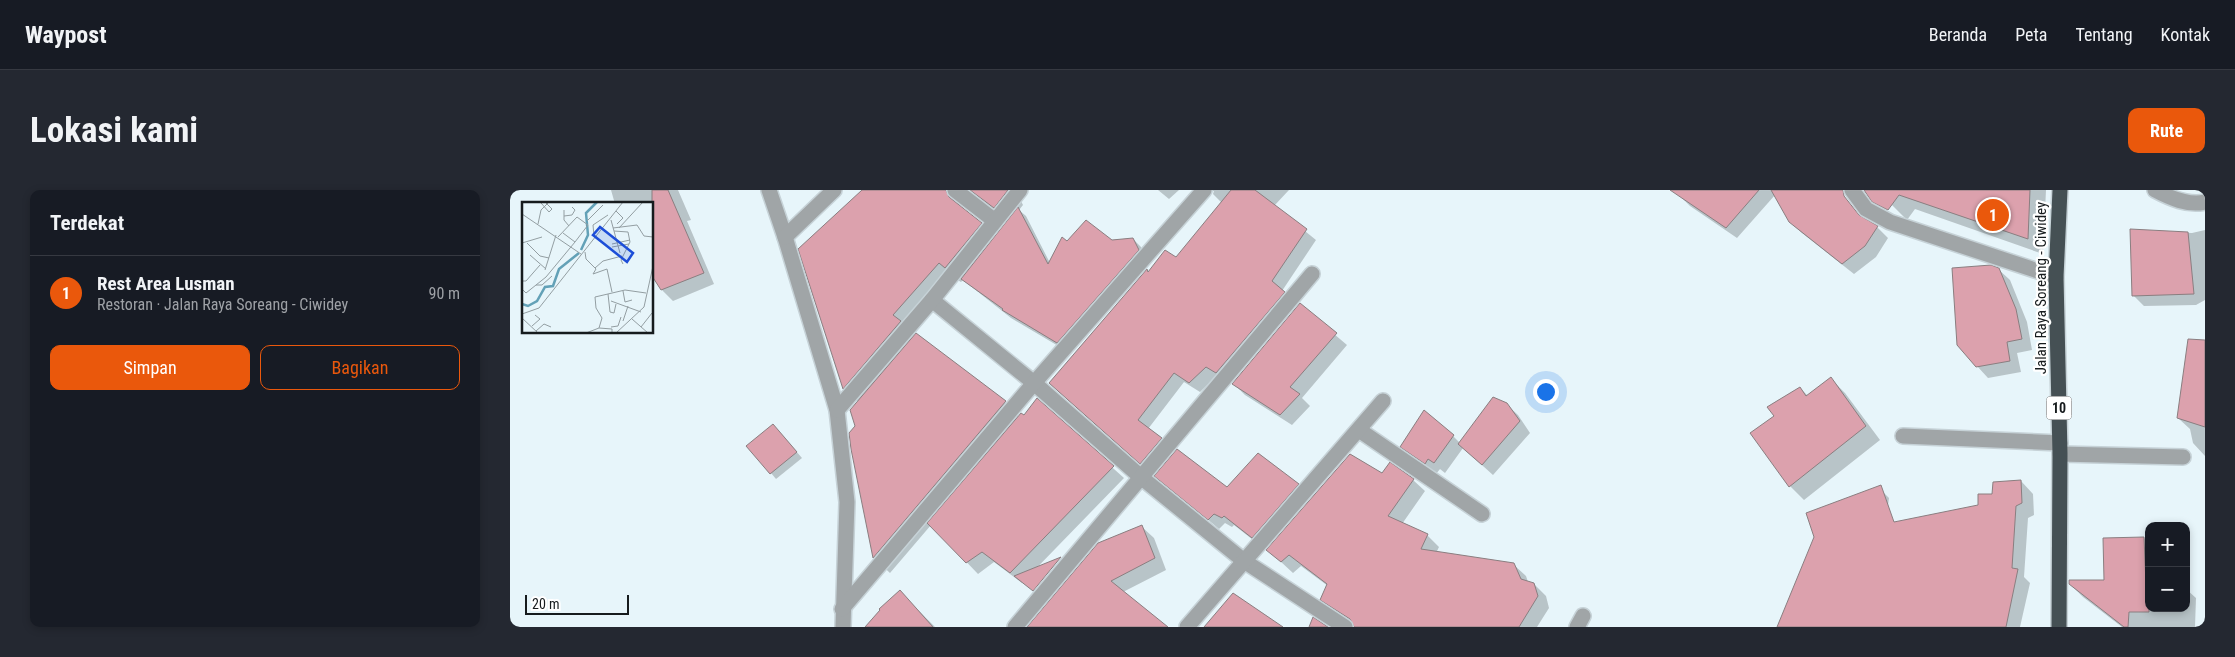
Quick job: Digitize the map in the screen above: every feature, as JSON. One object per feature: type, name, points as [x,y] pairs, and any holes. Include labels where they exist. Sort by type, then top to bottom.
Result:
[{"type":"highway","name":"Jalan Raya Soreang - Ciwidey","points":[[2059,627],[2060,448],[2056,277],[2060,190]]},
{"type":"street","points":[[769,190],[837,410],[846,502],[843,627]]},
{"type":"street","points":[[785,237],[834,190]]},
{"type":"street","points":[[955,190],[995,222]]},
{"type":"street","points":[[837,410],[932,300],[1020,190]]},
{"type":"street","points":[[842,609],[1034,383],[1204,190]]},
{"type":"street","points":[[1852,190],[1866,209],[1890,222],[2056,277]]},
{"type":"street","points":[[2155,190],[2169,198],[2197,204],[2205,202]]},
{"type":"street","points":[[1015,627],[1312,274]]},
{"type":"street","points":[[932,300],[1034,383],[1142,478],[1244,561],[1345,627]]},
{"type":"street","points":[[1187,627],[1359,430],[1382,401]]},
{"type":"street","points":[[1359,430],[1482,514]]},
{"type":"street","points":[[1903,436],[2183,457]]},
{"type":"building","points":[[652,190],[668,190],[704,273],[661,290],[654,279],[654,202],[652,202]]},
{"type":"building","points":[[862,190],[946,190],[949,197],[982,223],[945,268],[939,263],[893,315],[901,321],[843,389],[798,249]]},
{"type":"building","points":[[970,190],[1008,190],[994,208]]},
{"type":"building","points":[[1231,190],[1255,190],[1307,229],[1272,281],[1285,292],[1216,373],[1206,367],[1189,383],[1174,373],[1138,420],[1162,438],[1140,464],[1049,383],[1147,269],[1148,272],[1165,250],[1176,257]]},
{"type":"building","points":[[1670,190],[1759,190],[1726,228]]},
{"type":"building","points":[[1771,190],[1843,190],[1844,196],[1859,215],[1878,226],[1865,246],[1842,264],[1789,222]]},
{"type":"building","points":[[1864,190],[2030,190],[2028,239],[1899,195],[1888,210],[1872,202]]},
{"type":"building","points":[[1018,207],[1048,264],[1062,237],[1067,241],[1086,220],[1112,240],[1133,238],[1139,250],[1057,343],[1002,310],[961,279]]},
{"type":"building","points":[[2130,229],[2188,232],[2194,294],[2132,296]]},
{"type":"building","points":[[1991,265],[1999,268],[2016,309],[2022,339],[2007,342],[2010,361],[1976,367],[1957,345],[1952,268]]},
{"type":"building","points":[[1300,303],[1337,333],[1290,387],[1300,394],[1280,415],[1232,384]]},
{"type":"building","points":[[916,333],[1006,401],[873,558],[851,449],[849,433],[855,426],[850,410]]},
{"type":"building","points":[[2188,339],[2205,340],[2205,427],[2177,418]]},
{"type":"building","points":[[1831,377],[1866,426],[1789,487],[1750,433],[1774,416],[1767,407],[1800,387],[1806,396]]},
{"type":"building","points":[[1493,397],[1507,403],[1520,421],[1482,465],[1458,444]]},
{"type":"building","points":[[1037,398],[1114,466],[1010,573],[982,552],[966,563],[927,523],[1021,413],[1024,415]]},
{"type":"building","points":[[1424,410],[1454,435],[1434,463],[1428,459],[1425,464],[1400,447]]},
{"type":"building","points":[[773,424],[797,452],[770,474],[746,446]]},
{"type":"building","points":[[1177,449],[1227,487],[1258,453],[1299,484],[1252,538],[1224,516],[1222,518],[1214,514],[1208,520],[1154,476]]},
{"type":"building","points":[[1350,454],[1382,473],[1390,462],[1414,479],[1388,516],[1428,534],[1421,549],[1514,563],[1521,579],[1534,583],[1538,596],[1519,627],[1354,627],[1350,619],[1320,600],[1327,584],[1289,555],[1281,562],[1266,550]]},
{"type":"building","points":[[2021,480],[2022,503],[2016,506],[2012,568],[2018,569],[2006,627],[1777,627],[1814,537],[1806,513],[1881,485],[1894,522],[1978,505],[1978,494],[1992,494],[1993,482]]},
{"type":"building","points":[[1142,525],[1155,558],[1111,581],[1168,627],[1027,627],[1098,543]]},
{"type":"building","points":[[2144,537],[2145,612],[2129,612],[2128,627],[2124,627],[2069,584],[2069,580],[2104,580],[2103,538]]},
{"type":"building","points":[[1061,557],[1033,591],[1014,576]]},
{"type":"building","points":[[900,590],[933,627],[865,627],[879,609]]},
{"type":"building","points":[[1233,593],[1283,627],[1204,627]]},
{"type":"building","points":[[1313,617],[1328,627],[1309,627]]},
{"type":"place","name":"Rest Area Lusman","points":[[1993,215]]}]
